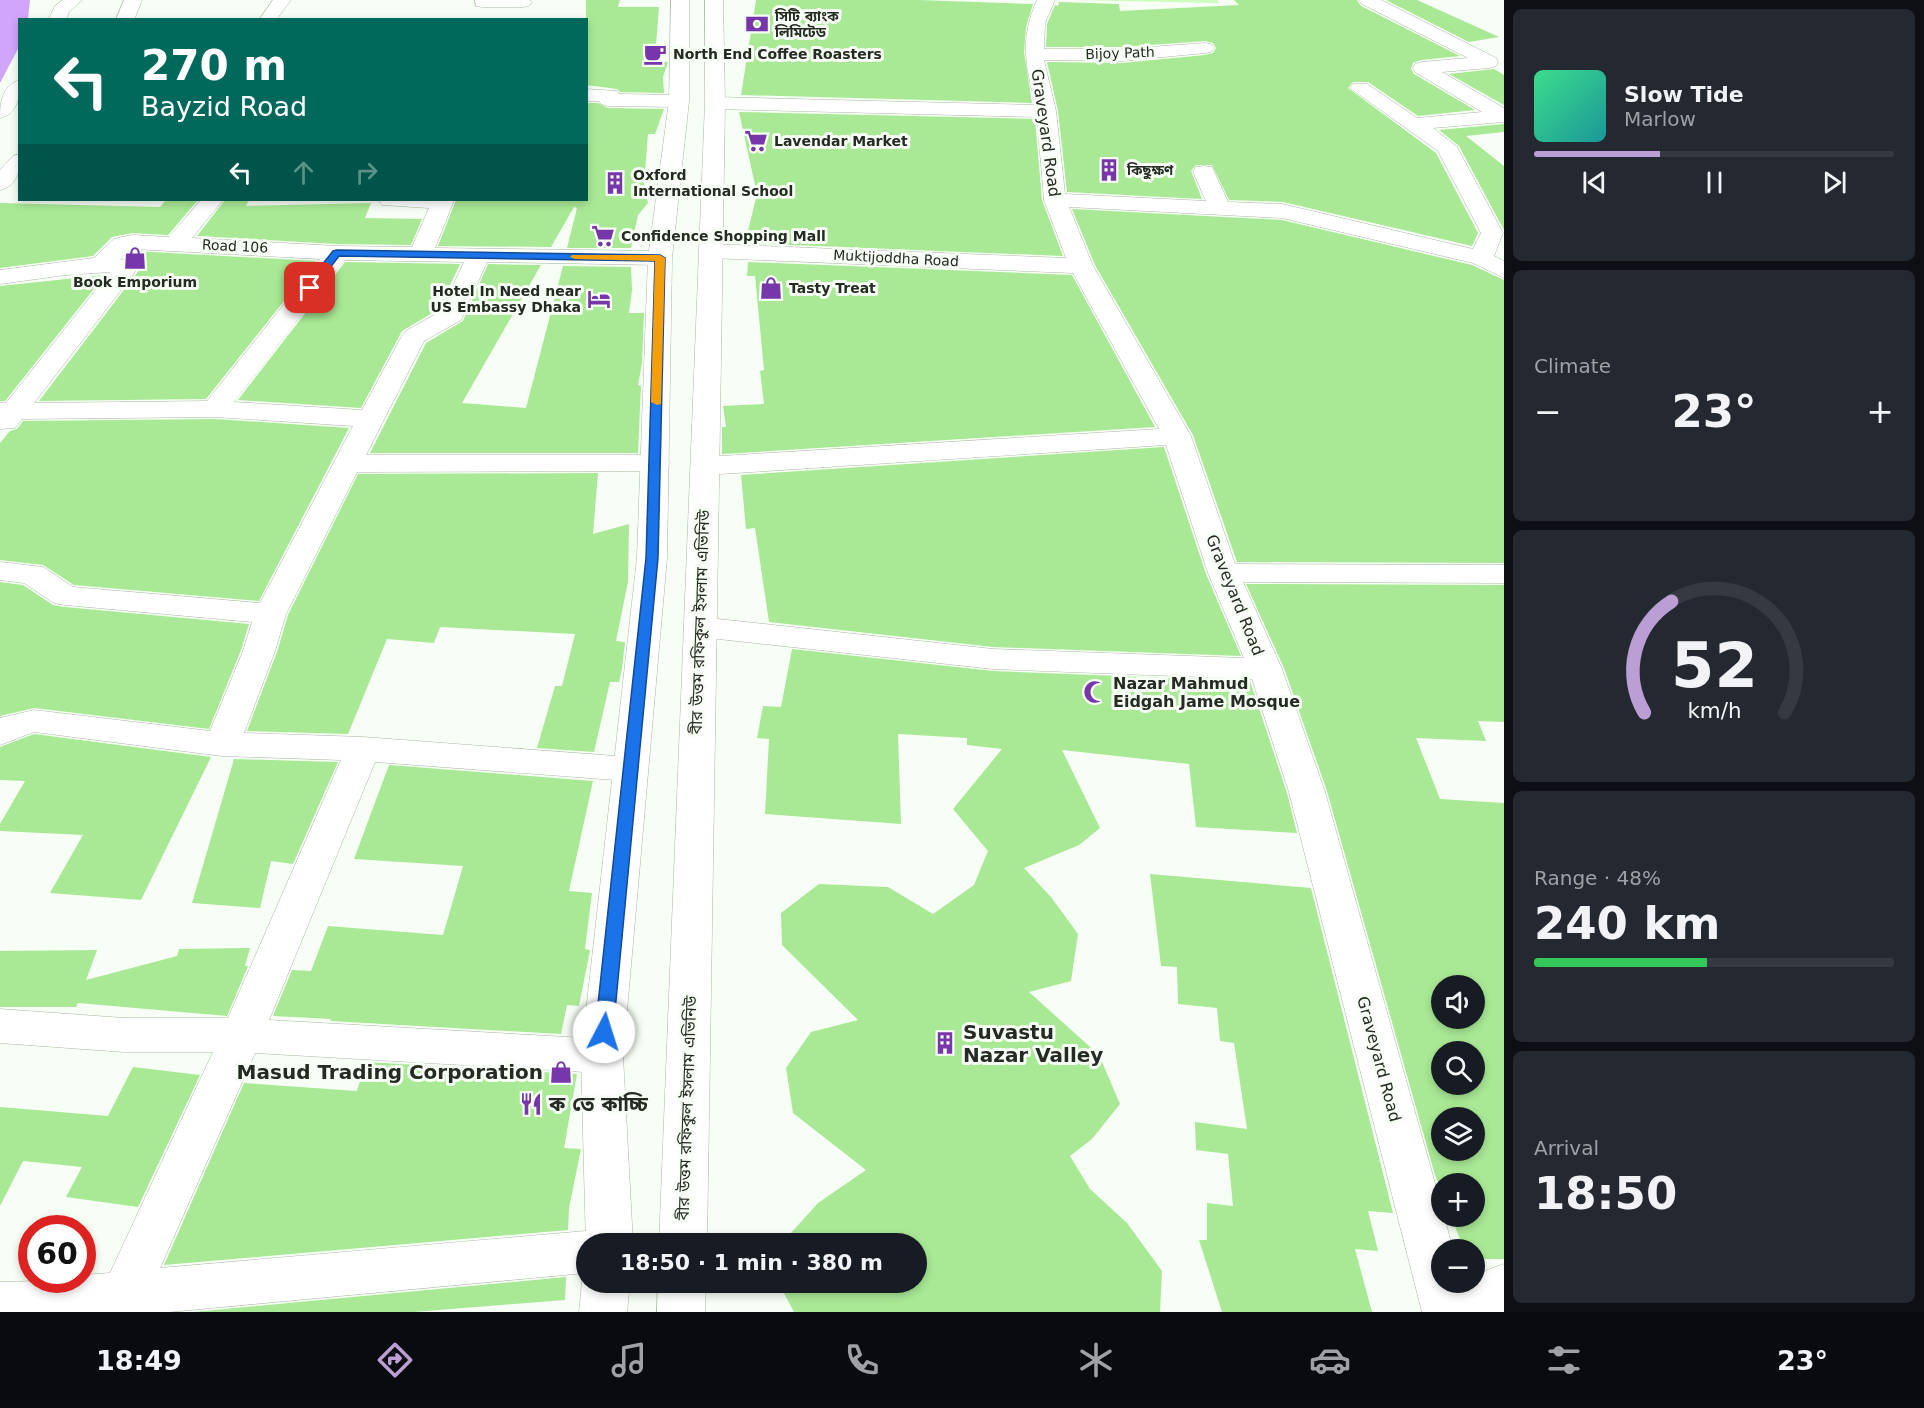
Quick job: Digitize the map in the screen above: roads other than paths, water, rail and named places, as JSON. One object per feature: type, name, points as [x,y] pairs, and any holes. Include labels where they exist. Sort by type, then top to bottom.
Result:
[{"type":"street","points":[[58,18],[62,10],[73,0]]},
{"type":"street","points":[[125,18],[133,0]]},
{"type":"street","points":[[268,18],[282,0]]},
{"type":"street","points":[[609,1233],[602,1056],[629,769],[652,558],[660,258],[678,101],[680,0]]},
{"type":"street","name":"বীর উত্তম রফিকুল ইসলাম এভিনিউ","points":[[683,1233],[716,103],[714,0]]},
{"type":"street","points":[[1022,0],[1046,0]]},
{"type":"street","name":"Graveyard Road","points":[[1046,0],[1036,23],[1034,54],[1046,111],[1055,200],[1082,266],[1178,436],[1223,573],[1265,669],[1307,792],[1446,1312]]},
{"type":"street","points":[[1368,0],[1489,62],[1422,68],[1504,116]]},
{"type":"street","points":[[482,2],[523,1],[516,18]]},
{"type":"street","name":"Bijoy Path","points":[[1034,54],[1122,55],[1205,48]]},
{"type":"street","points":[[1359,88],[1446,147],[1469,186],[1492,233],[1481,258]]},
{"type":"street","points":[[0,112],[18,89]]},
{"type":"street","points":[[588,95],[610,95],[608,100],[678,101]]},
{"type":"street","points":[[716,103],[1046,111]]},
{"type":"street","points":[[1415,124],[1504,116]]},
{"type":"street","points":[[0,184],[18,162]]},
{"type":"street","points":[[1204,172],[1220,208]]},
{"type":"street","points":[[1055,200],[1282,211],[1481,258],[1504,271]]},
{"type":"street","points":[[175,244],[211,201]]},
{"type":"street","points":[[421,254],[443,201]]},
{"type":"street","name":"Road 106","points":[[101,264],[122,244],[175,244],[337,253],[660,258]]},
{"type":"street","name":"Muktijoddha Road","points":[[711,252],[1082,266]]},
{"type":"street","points":[[215,409],[337,253]]},
{"type":"street","points":[[222,744],[259,651],[270,614],[346,464],[372,419],[413,337],[421,330],[445,321],[452,315],[479,255]]},
{"type":"street","points":[[0,277],[101,264],[122,265],[126,268],[4,416]]},
{"type":"street","points":[[4,416],[215,409],[372,419]]},
{"type":"street","points":[[705,466],[1178,436]]},
{"type":"street","points":[[346,464],[656,463]]},
{"type":"street","points":[[0,571],[32,574],[66,596],[270,614]]},
{"type":"street","points":[[1223,573],[1504,574]]},
{"type":"street","points":[[700,627],[993,658],[1265,669]]},
{"type":"street","points":[[0,733],[8,728],[34,721],[222,744],[363,749],[629,769]]},
{"type":"street","points":[[125,1293],[242,1035],[363,749]]},
{"type":"street","points":[[0,1026],[124,1035],[242,1035],[602,1056]]},
{"type":"street","points":[[0,1305],[576,1253]]},
{"type":"street","points":[[1469,1312],[1504,1286]]},
{"type":"street","points":[[603,1312],[605,1293]]},
{"type":"street","points":[[681,1312],[682,1293]]},
{"type":"place","name":"সিটি ব্যাংক লিমিটেড","points":[[757,24]]},
{"type":"place","name":"North End Coffee Roasters","points":[[655,54]]},
{"type":"place","name":"Lavendar Market","points":[[756,141]]},
{"type":"place","name":"কিছুক্ষণ","points":[[1109,170]]},
{"type":"place","name":"Oxford International School","points":[[615,183]]},
{"type":"place","name":"Confidence Shopping Mall","points":[[603,236]]},
{"type":"place","name":"Book Emporium","points":[[135,258]]},
{"type":"place","name":"Tasty Treat","points":[[771,288]]},
{"type":"place","name":"Hotel In Need near US Embassy Dhaka","points":[[599,299]]},
{"type":"place","name":"Nazar Mahmud Eidgah Jame Mosque","points":[[1095,692]]},
{"type":"place","name":"Suvastu Nazar Valley","points":[[945,1043]]},
{"type":"place","name":"Masud Trading Corporation","points":[[561,1072]]},
{"type":"place","name":"ক তে কাচ্চি","points":[[531,1104]]}]
